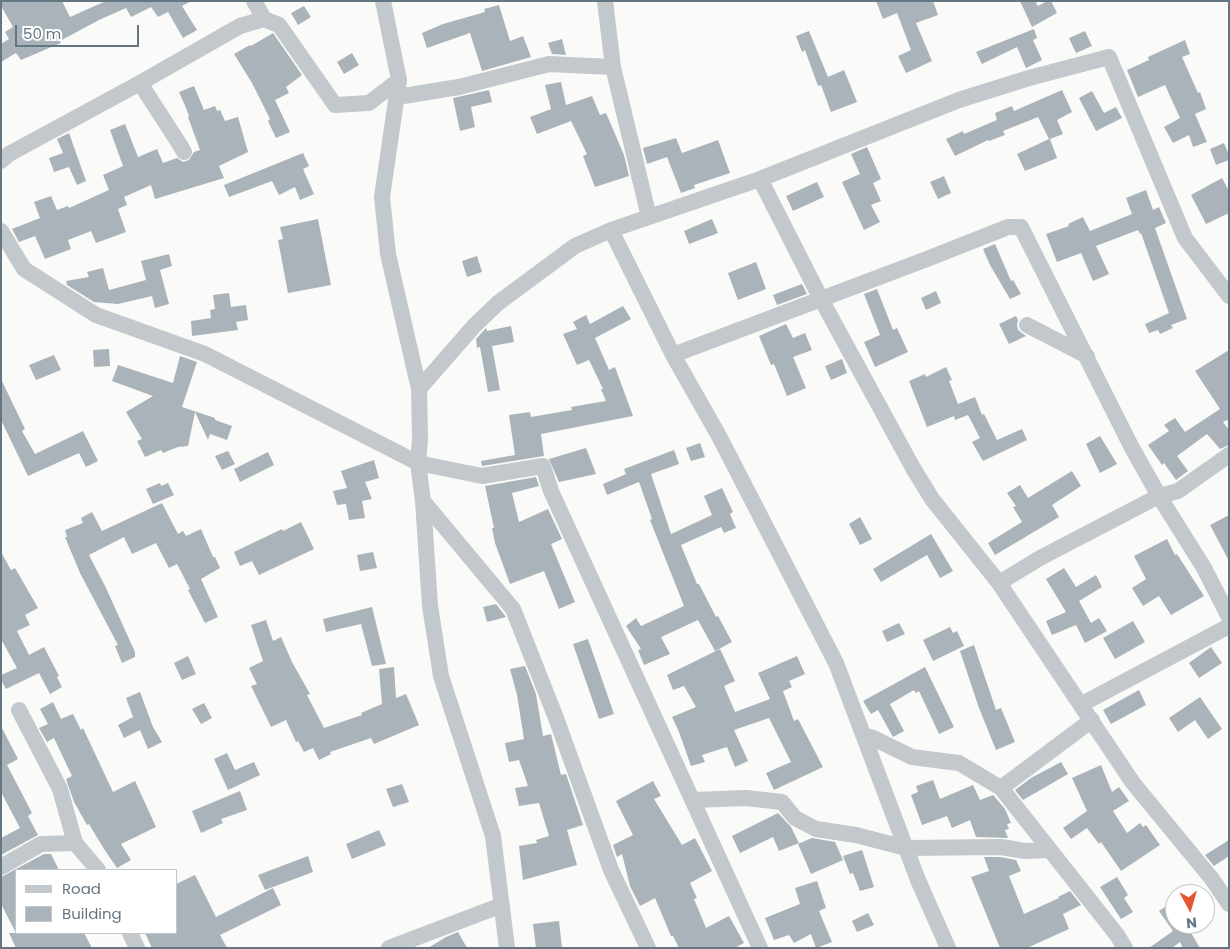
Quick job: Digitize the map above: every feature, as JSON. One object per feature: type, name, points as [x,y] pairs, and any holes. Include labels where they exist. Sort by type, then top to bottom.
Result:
[{"type":"street","points":[[254,1],[264,19]]},
{"type":"street","points":[[383,1],[399,80],[382,197],[388,254],[419,389],[420,439],[418,463],[423,501],[430,606],[441,676],[493,836],[507,948]]},
{"type":"street","points":[[605,1],[613,67],[649,217]]},
{"type":"street","points":[[1,161],[9,154],[240,26],[264,19],[279,25],[335,105],[369,103],[399,80]]},
{"type":"street","points":[[419,389],[474,326],[498,303],[575,246],[611,230],[760,178],[959,100],[1029,78],[1109,57],[1185,238],[1229,296]]},
{"type":"street","points":[[397,97],[459,87],[550,64],[613,67]]},
{"type":"street","points":[[140,83],[184,152]]},
{"type":"street","points":[[760,178],[821,299],[912,468],[932,499],[999,583],[1082,704],[1133,783],[1212,878],[1229,904]]},
{"type":"street","points":[[673,356],[1008,227],[1021,227],[1131,446],[1159,496],[1204,568],[1229,617]]},
{"type":"street","points":[[611,230],[673,356],[719,436],[836,663],[918,880],[948,948]]},
{"type":"street","points":[[1,231],[24,269],[96,315],[205,354],[418,463],[482,476],[543,466],[551,491],[694,800],[760,948]]},
{"type":"street","points":[[1026,325],[1086,356]]},
{"type":"street","points":[[999,583],[1040,558],[1159,496],[1178,491],[1229,455]]},
{"type":"street","points":[[423,501],[513,609],[556,718],[611,870],[648,948]]},
{"type":"street","points":[[1082,704],[1229,626]]},
{"type":"street","points":[[19,710],[60,789],[75,843],[97,869]]},
{"type":"street","points":[[1001,788],[1092,720]]},
{"type":"street","points":[[863,735],[912,757],[959,763],[1001,788],[1117,935],[1125,948]]},
{"type":"street","points":[[694,800],[746,798],[782,802],[794,818],[816,830],[856,834],[906,848],[1002,847],[1025,850],[1050,850]]},
{"type":"street","points":[[1,867],[41,844],[75,843]]},
{"type":"street","points":[[389,948],[502,905]]},
{"type":"street","points":[[130,934],[137,948]]},
{"type":"building","points":[[1,1],[62,1],[70,17],[106,1],[191,1],[182,6],[197,30],[183,38],[168,12],[158,17],[151,7],[131,17],[126,8],[60,41],[61,43],[21,60],[16,53],[1,62],[1,44],[9,39],[5,32],[13,27],[1,6]]},
{"type":"building","points":[[876,1],[933,1],[938,15],[916,23],[932,61],[906,73],[898,56],[911,50],[897,13],[883,19]]},
{"type":"building","points":[[1020,1],[1035,1],[1038,6],[1051,1],[1057,13],[1032,27]]},
{"type":"building","points":[[499,5],[510,41],[523,36],[531,57],[482,71],[470,33],[427,48],[422,33],[443,24],[485,12],[484,9]]},
{"type":"building","points":[[304,6],[311,17],[298,25],[291,13]]},
{"type":"building","points":[[1034,29],[1037,38],[1033,40],[1042,60],[1026,68],[1017,47],[982,64],[976,52]]},
{"type":"building","points":[[809,31],[828,77],[844,70],[857,102],[831,112],[821,85],[818,86],[805,50],[802,52],[796,36]]},
{"type":"building","points":[[1085,31],[1092,46],[1076,53],[1069,38]]},
{"type":"building","points":[[273,33],[302,75],[286,87],[289,93],[275,100],[290,132],[276,138],[268,121],[270,119],[252,83],[234,54]]},
{"type":"building","points":[[562,39],[566,55],[552,54],[548,43]]},
{"type":"building","points":[[1185,40],[1190,54],[1182,57],[1198,93],[1200,92],[1206,109],[1195,114],[1207,142],[1193,147],[1189,135],[1173,143],[1164,127],[1180,118],[1165,85],[1138,97],[1127,70],[1149,60],[1148,57]]},
{"type":"building","points":[[352,53],[359,65],[344,74],[337,62]]},
{"type":"building","points":[[561,82],[566,105],[592,96],[600,115],[606,113],[624,155],[629,176],[595,187],[583,156],[587,154],[571,121],[537,134],[530,117],[551,109],[545,85]]},
{"type":"building","points":[[194,86],[204,110],[215,106],[217,111],[220,110],[225,121],[238,117],[248,152],[219,166],[224,178],[155,199],[151,185],[124,197],[127,205],[118,209],[126,232],[96,243],[91,231],[68,240],[71,249],[45,259],[35,236],[19,242],[12,229],[40,218],[34,202],[51,196],[57,210],[68,206],[69,208],[109,190],[103,175],[123,166],[110,130],[125,124],[138,157],[157,149],[163,163],[177,158],[183,162],[189,160],[194,152],[200,150],[179,92]]},
{"type":"building","points":[[489,90],[492,102],[471,107],[475,127],[460,131],[453,98]]},
{"type":"building","points":[[1062,90],[1072,112],[1057,120],[1063,134],[1050,139],[1057,158],[1025,171],[1017,154],[1049,139],[1038,117],[1003,131],[1005,135],[988,140],[955,156],[946,139],[963,131],[964,134],[997,120],[995,113],[1012,106],[1014,111]]},
{"type":"building","points":[[1092,91],[1104,113],[1116,107],[1122,118],[1096,131],[1079,98]]},
{"type":"building","points":[[69,133],[86,181],[77,185],[69,167],[54,172],[49,158],[63,153],[57,139]]},
{"type":"building","points":[[676,138],[682,153],[718,140],[730,173],[694,185],[695,188],[681,193],[667,157],[647,164],[643,148]]},
{"type":"building","points":[[1224,143],[1229,160],[1216,165],[1210,149]]},
{"type":"building","points":[[867,147],[881,179],[873,183],[881,201],[871,205],[880,222],[864,230],[842,182],[860,174],[851,154]]},
{"type":"building","points":[[303,153],[309,166],[303,169],[314,194],[300,200],[295,187],[279,195],[272,181],[229,197],[224,185]]},
{"type":"building","points":[[944,176],[951,193],[938,199],[930,182]]},
{"type":"building","points":[[1222,178],[1229,191],[1229,213],[1206,224],[1191,195]]},
{"type":"building","points":[[817,182],[824,197],[793,211],[786,196]]},
{"type":"building","points":[[1146,190],[1153,210],[1159,207],[1166,223],[1155,228],[1187,319],[1171,325],[1173,328],[1160,334],[1158,330],[1149,333],[1145,324],[1169,313],[1141,233],[1138,230],[1096,246],[1109,274],[1093,281],[1081,253],[1057,262],[1046,234],[1069,226],[1068,224],[1083,217],[1090,231],[1132,214],[1126,198]]},
{"type":"building","points":[[318,219],[331,285],[288,293],[278,240],[283,239],[280,227]]},
{"type":"building","points":[[712,219],[718,233],[689,244],[684,231]]},
{"type":"building","points":[[995,244],[1011,281],[1013,280],[1021,294],[1010,299],[983,249]]},
{"type":"building","points":[[169,254],[172,266],[160,270],[169,304],[155,308],[152,296],[118,304],[94,302],[67,285],[66,281],[89,277],[87,272],[103,268],[109,290],[146,280],[141,261]]},
{"type":"building","points":[[477,256],[482,272],[467,277],[462,261]]},
{"type":"building","points":[[756,262],[766,289],[738,300],[728,273]]},
{"type":"building","points":[[802,284],[807,294],[777,305],[773,295]]},
{"type":"building","points":[[877,289],[893,330],[897,328],[908,352],[875,367],[864,342],[880,335],[864,294]]},
{"type":"building","points":[[936,291],[941,303],[926,310],[921,298]]},
{"type":"building","points":[[229,293],[231,307],[246,305],[248,320],[236,322],[238,330],[192,336],[191,321],[211,318],[210,310],[215,309],[213,295]]},
{"type":"building","points":[[623,306],[631,319],[595,338],[609,370],[615,367],[633,416],[541,434],[544,456],[482,466],[481,461],[515,455],[509,415],[530,412],[531,417],[572,410],[571,407],[606,401],[601,389],[603,389],[589,360],[577,365],[563,334],[577,329],[573,322],[586,315],[590,324]]},
{"type":"building","points":[[1016,316],[1018,330],[1026,336],[1009,344],[999,324]]},
{"type":"building","points":[[786,324],[793,338],[805,333],[812,350],[793,357],[806,388],[787,396],[774,364],[771,365],[759,336]]},
{"type":"building","points":[[511,326],[514,342],[492,346],[500,390],[488,392],[480,347],[477,348],[476,339],[486,328],[487,331]]},
{"type":"building","points":[[109,349],[110,366],[94,367],[93,350]]},
{"type":"building","points":[[1229,350],[1229,422],[1227,420],[1223,422],[1229,430],[1229,445],[1220,449],[1207,434],[1177,456],[1188,471],[1176,480],[1164,463],[1162,465],[1148,445],[1169,431],[1164,425],[1175,418],[1185,432],[1220,409],[1195,371]]},
{"type":"building","points":[[54,355],[61,370],[36,380],[29,365]]},
{"type":"building","points":[[180,356],[197,362],[182,407],[232,426],[227,440],[210,434],[208,440],[195,412],[188,446],[178,447],[163,453],[161,450],[145,457],[137,441],[142,439],[126,412],[153,396],[112,381],[118,365],[173,383]]},
{"type":"building","points":[[842,359],[847,373],[831,380],[825,366]]},
{"type":"building","points":[[946,367],[952,380],[949,381],[958,404],[975,397],[982,415],[984,414],[997,440],[1022,429],[1027,440],[983,461],[972,442],[980,438],[968,415],[955,420],[954,416],[927,427],[909,381],[925,374],[926,377]]},
{"type":"building","points":[[1,379],[25,429],[22,431],[35,454],[83,431],[98,461],[86,467],[79,453],[28,476],[1,420]]},
{"type":"building","points":[[1100,436],[1117,464],[1100,473],[1086,444]]},
{"type":"building","points":[[700,443],[705,457],[691,461],[686,448]]},
{"type":"building","points":[[586,448],[596,474],[559,482],[549,459]]},
{"type":"building","points":[[674,450],[679,464],[651,474],[671,534],[712,515],[704,496],[722,488],[733,512],[730,514],[736,528],[724,533],[721,527],[681,545],[697,584],[699,584],[716,617],[718,616],[732,642],[715,651],[698,620],[661,637],[670,654],[644,665],[638,650],[641,649],[626,626],[636,618],[641,626],[684,606],[650,520],[652,519],[639,482],[607,495],[603,484],[626,474],[624,469]]},
{"type":"building","points":[[228,451],[235,464],[222,470],[215,456]]},
{"type":"building","points":[[268,452],[274,465],[240,482],[234,469]]},
{"type":"building","points":[[374,460],[379,478],[365,482],[372,499],[362,501],[365,518],[349,520],[346,504],[337,505],[333,491],[347,488],[341,471]]},
{"type":"building","points":[[1072,471],[1081,486],[1052,505],[1059,517],[995,555],[988,543],[1022,522],[1013,507],[1016,506],[1007,493],[1020,485],[1028,498]]},
{"type":"building","points":[[536,477],[539,486],[512,493],[519,522],[548,509],[562,539],[551,544],[575,602],[559,609],[544,571],[510,584],[495,543],[492,528],[494,528],[485,486]]},
{"type":"building","points":[[160,483],[161,486],[168,483],[174,495],[153,504],[146,489]]},
{"type":"building","points":[[162,503],[178,534],[183,531],[186,536],[201,529],[213,557],[215,557],[220,568],[201,579],[218,617],[205,623],[177,564],[169,568],[156,543],[132,554],[124,537],[89,555],[135,652],[135,657],[122,663],[115,646],[118,645],[80,573],[65,537],[67,537],[65,530],[83,523],[81,518],[92,512],[102,531]]},
{"type":"building","points":[[1229,515],[1229,561],[1210,525]]},
{"type":"building","points":[[860,517],[872,539],[860,545],[849,524]]},
{"type":"building","points":[[301,522],[314,549],[259,575],[252,561],[240,566],[234,552]]},
{"type":"building","points":[[931,534],[953,571],[940,578],[927,555],[881,582],[873,569]]},
{"type":"building","points":[[1167,539],[1175,555],[1177,554],[1204,596],[1171,615],[1159,596],[1143,606],[1132,588],[1146,579],[1134,556]]},
{"type":"building","points":[[1,552],[11,570],[15,568],[38,608],[25,615],[30,625],[17,631],[29,655],[44,647],[59,676],[57,677],[62,687],[50,694],[39,673],[6,689],[1,680],[1,675],[17,668],[1,639]]},
{"type":"building","points":[[373,552],[377,568],[360,571],[357,555]]},
{"type":"building","points":[[1064,568],[1076,587],[1096,575],[1102,587],[1079,601],[1091,623],[1099,618],[1107,631],[1085,643],[1076,625],[1052,635],[1046,621],[1066,612],[1046,579]]},
{"type":"building","points":[[496,604],[506,617],[487,622],[483,607]]},
{"type":"building","points":[[372,607],[386,664],[372,666],[361,624],[326,632],[323,619]]},
{"type":"building","points":[[266,620],[273,641],[281,637],[292,662],[310,694],[307,695],[324,728],[362,715],[361,713],[382,704],[379,669],[394,667],[396,698],[406,694],[419,725],[374,744],[371,738],[330,752],[331,754],[319,760],[313,748],[304,752],[298,741],[296,742],[286,720],[271,727],[251,686],[257,684],[249,668],[263,661],[251,625]]},
{"type":"building","points":[[1133,621],[1145,642],[1115,659],[1103,638]]},
{"type":"building","points":[[899,623],[905,634],[887,642],[882,631]]},
{"type":"building","points":[[950,627],[953,633],[957,631],[964,646],[933,661],[923,640]]},
{"type":"building","points":[[588,639],[614,714],[599,719],[573,644]]},
{"type":"building","points":[[974,645],[996,710],[1001,708],[1015,742],[996,750],[979,708],[960,651]]},
{"type":"building","points":[[1211,647],[1222,663],[1199,678],[1189,663]]},
{"type":"building","points":[[720,649],[735,681],[724,686],[735,712],[770,699],[758,673],[797,656],[805,674],[789,681],[792,687],[783,691],[794,721],[798,719],[823,767],[774,790],[766,773],[791,762],[769,718],[734,730],[748,761],[735,767],[727,747],[702,755],[705,762],[691,766],[672,717],[696,707],[684,686],[673,690],[667,675]]},
{"type":"building","points":[[188,656],[196,674],[182,680],[174,663]]},
{"type":"building","points":[[525,666],[536,694],[543,736],[551,734],[561,775],[566,774],[583,825],[567,830],[577,865],[523,880],[519,846],[537,843],[536,840],[549,836],[539,803],[519,806],[515,788],[528,786],[519,760],[509,762],[505,743],[524,739],[517,695],[510,669]]},
{"type":"building","points":[[925,667],[954,727],[939,734],[919,691],[916,693],[914,690],[890,704],[904,731],[893,737],[878,710],[871,714],[863,701]]},
{"type":"building","points":[[1139,690],[1146,705],[1111,724],[1103,710]]},
{"type":"building","points":[[140,692],[153,727],[162,742],[148,749],[140,730],[124,738],[118,725],[133,717],[126,698]]},
{"type":"building","points":[[1200,697],[1222,729],[1208,739],[1195,720],[1178,732],[1169,718]]},
{"type":"building","points":[[53,702],[61,719],[73,714],[81,730],[83,728],[113,792],[135,781],[156,827],[121,844],[131,860],[117,868],[89,824],[87,825],[74,802],[66,779],[72,776],[54,738],[47,742],[39,728],[48,724],[40,709]]},
{"type":"building","points":[[204,703],[212,718],[201,724],[192,709]]},
{"type":"building","points":[[1,726],[18,759],[7,765],[32,813],[28,816],[38,835],[1,855],[1,838],[20,828],[1,792]]},
{"type":"building","points":[[227,753],[235,770],[254,762],[260,775],[228,790],[214,759]]},
{"type":"building","points":[[1061,762],[1068,774],[1023,800],[1015,790],[1031,778]]},
{"type":"building","points":[[1101,765],[1112,792],[1119,787],[1129,801],[1113,811],[1127,833],[1140,823],[1143,827],[1146,825],[1160,845],[1121,871],[1101,842],[1099,844],[1087,828],[1071,839],[1063,828],[1087,811],[1072,778]]},
{"type":"building","points":[[933,780],[940,799],[973,785],[980,800],[993,795],[1005,809],[1011,823],[1007,824],[1009,829],[1005,830],[1008,838],[976,837],[970,820],[952,828],[947,816],[922,825],[911,795],[918,792],[916,786]]},
{"type":"building","points":[[653,781],[661,796],[654,799],[682,845],[695,838],[712,871],[690,883],[697,898],[694,899],[706,928],[729,916],[744,943],[734,948],[679,948],[673,936],[671,936],[655,898],[640,906],[630,886],[622,854],[617,857],[613,845],[633,835],[616,801]]},
{"type":"building","points":[[402,784],[409,802],[393,807],[386,789]]},
{"type":"building","points":[[240,791],[247,810],[221,819],[223,823],[201,833],[192,811]]},
{"type":"building","points":[[778,813],[791,827],[799,843],[779,851],[773,837],[740,853],[732,836]]},
{"type":"building","points":[[379,830],[386,845],[352,859],[346,844]]},
{"type":"building","points":[[812,838],[835,842],[843,860],[811,874],[798,844]]},
{"type":"building","points":[[1229,840],[1229,856],[1214,866],[1205,855]]},
{"type":"building","points":[[862,850],[874,887],[860,891],[853,873],[850,874],[843,856]]},
{"type":"building","points":[[44,854],[51,854],[58,869],[16,869]]},
{"type":"building","points":[[308,856],[313,872],[265,890],[258,875]]},
{"type":"building","points":[[984,857],[1016,860],[1021,871],[1009,876],[1024,914],[1070,891],[1081,905],[1063,914],[1069,929],[1027,948],[1000,948],[971,877],[989,871]]},
{"type":"building","points":[[15,870],[15,931],[1,904],[1,877]]},
{"type":"building","points":[[195,875],[216,917],[273,888],[281,905],[220,935],[227,948],[152,948],[145,934],[178,934],[178,883]]},
{"type":"building","points":[[1117,877],[1128,895],[1124,898],[1133,912],[1121,919],[1100,887]]},
{"type":"building","points":[[817,881],[826,908],[819,911],[832,942],[816,948],[811,934],[794,943],[789,935],[774,940],[765,918],[800,904],[795,888]]},
{"type":"building","points":[[1165,907],[1165,920],[1159,911]]},
{"type":"building","points":[[868,913],[874,925],[857,932],[852,921]]},
{"type":"building","points":[[559,921],[562,948],[536,948],[533,924]]},
{"type":"building","points":[[458,932],[467,948],[428,948],[446,937]]},
{"type":"building","points":[[9,933],[85,934],[92,948],[16,948]]},
{"type":"building","points":[[1169,934],[1192,934],[1200,948],[1183,948],[1180,942],[1172,948],[1149,948]]}]
